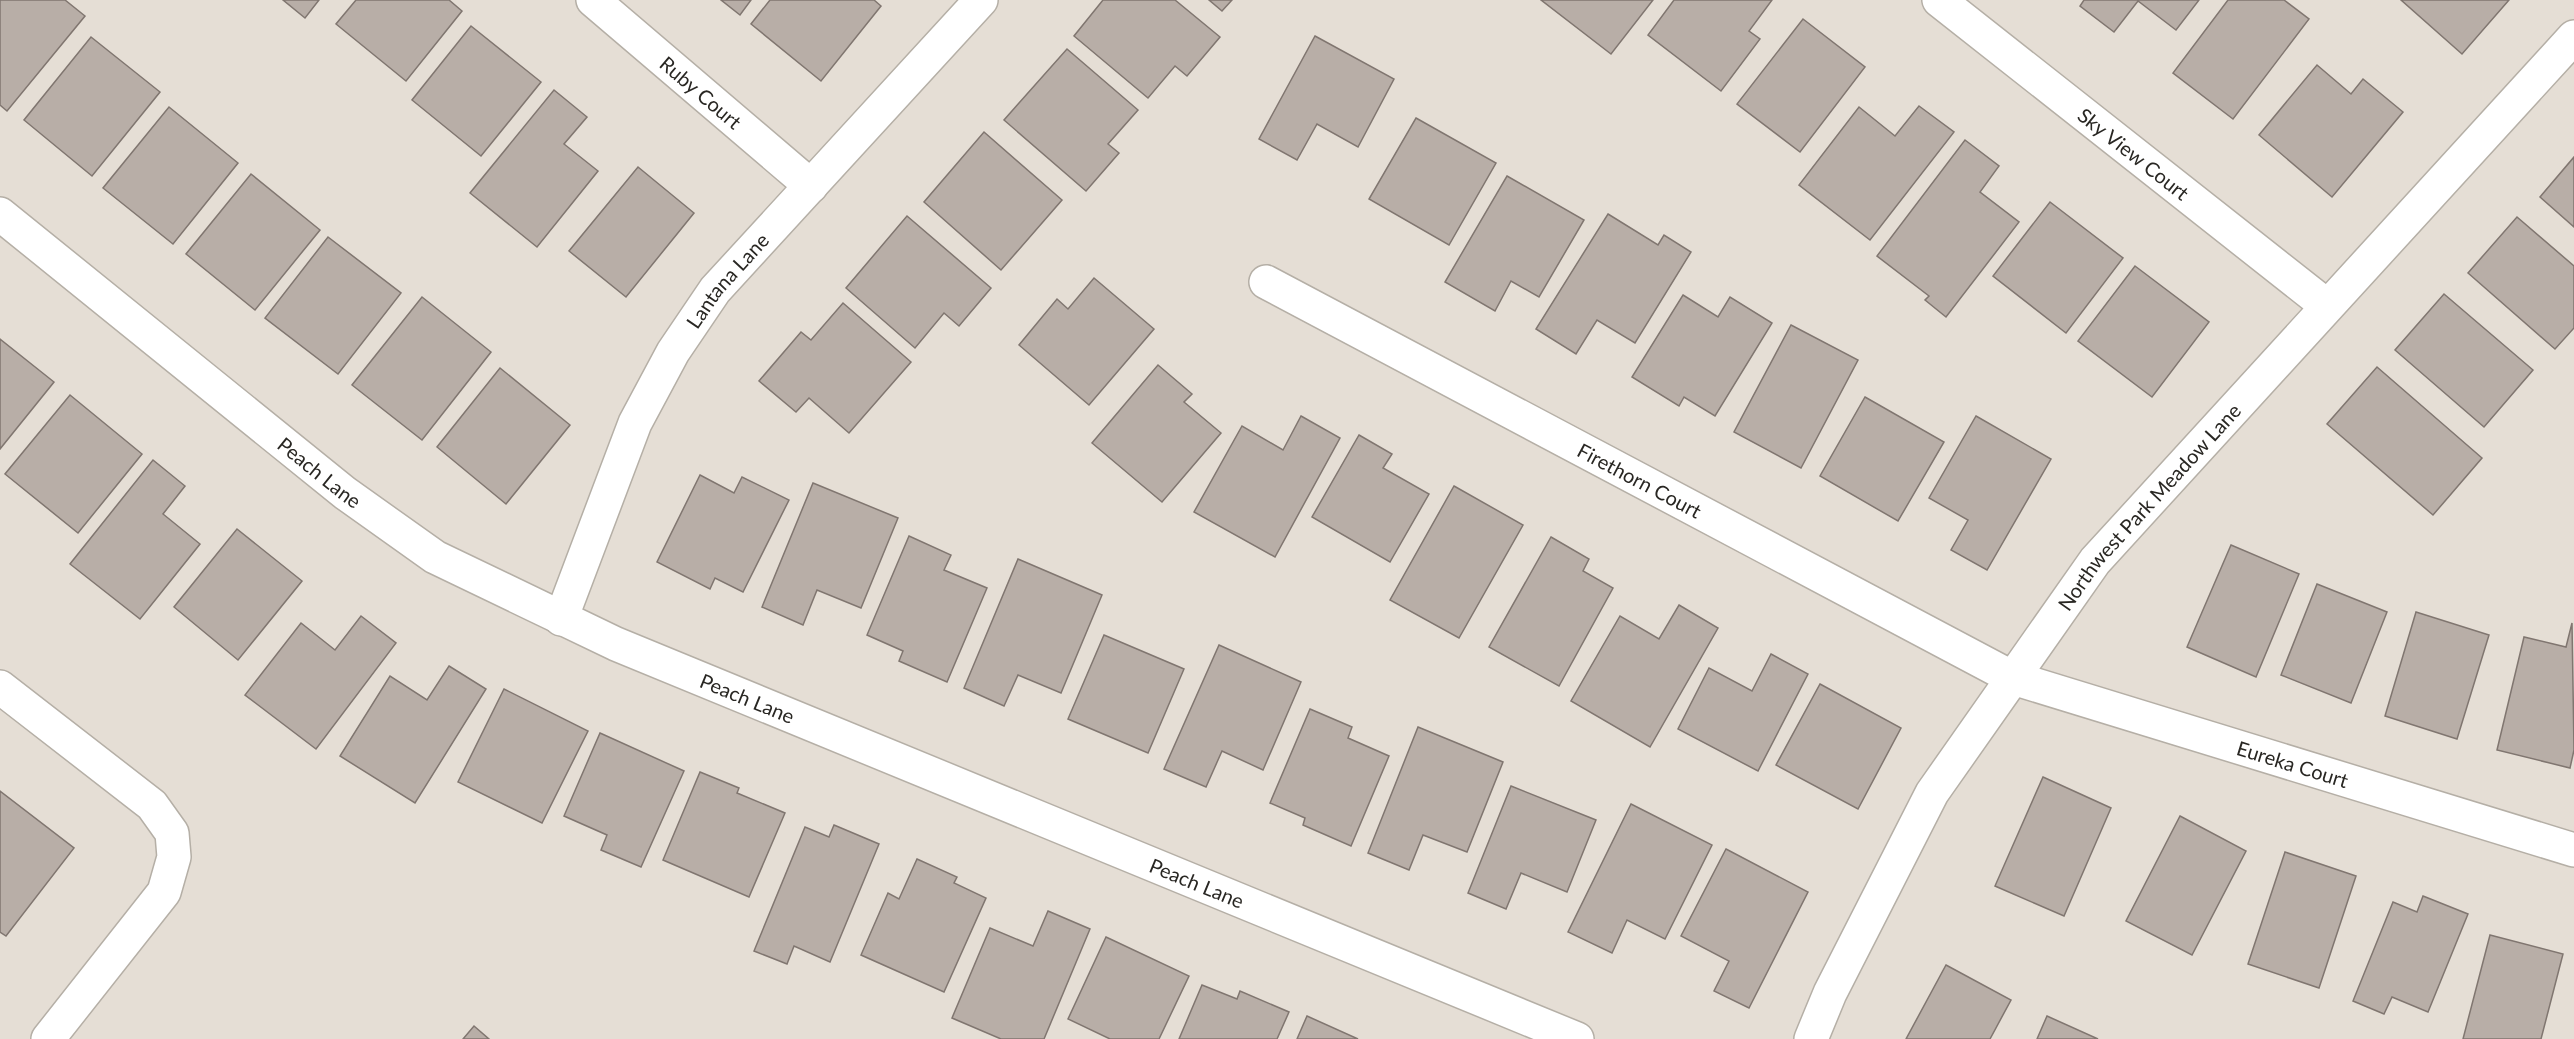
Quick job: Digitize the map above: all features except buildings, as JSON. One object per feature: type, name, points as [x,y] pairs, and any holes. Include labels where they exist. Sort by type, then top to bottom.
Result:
[{"type":"street","name":"Ruby Court","points":[[592,0],[811,186]]},
{"type":"street","name":"Lantana Lane","points":[[561,619],[634,423],[673,352],[715,290],[981,0]]},
{"type":"street","name":"Sky View Court","points":[[1939,0],[2327,306]]},
{"type":"street","name":"Northwest Park Meadow Lane","points":[[1811,1039],[1830,993],[1932,793],[2095,561],[2574,37]]},
{"type":"street","name":"Peach Lane","points":[[0,214],[354,500],[435,557],[561,619],[1577,1039]]},
{"type":"street","name":"Firethorn Court","points":[[1266,282],[2013,678]]},
{"type":"street","name":"Eureka Court","points":[[2013,678],[2574,850]]},
{"type":"street","points":[[0,687],[152,805],[172,833],[174,857],[164,892],[48,1039]]}]
